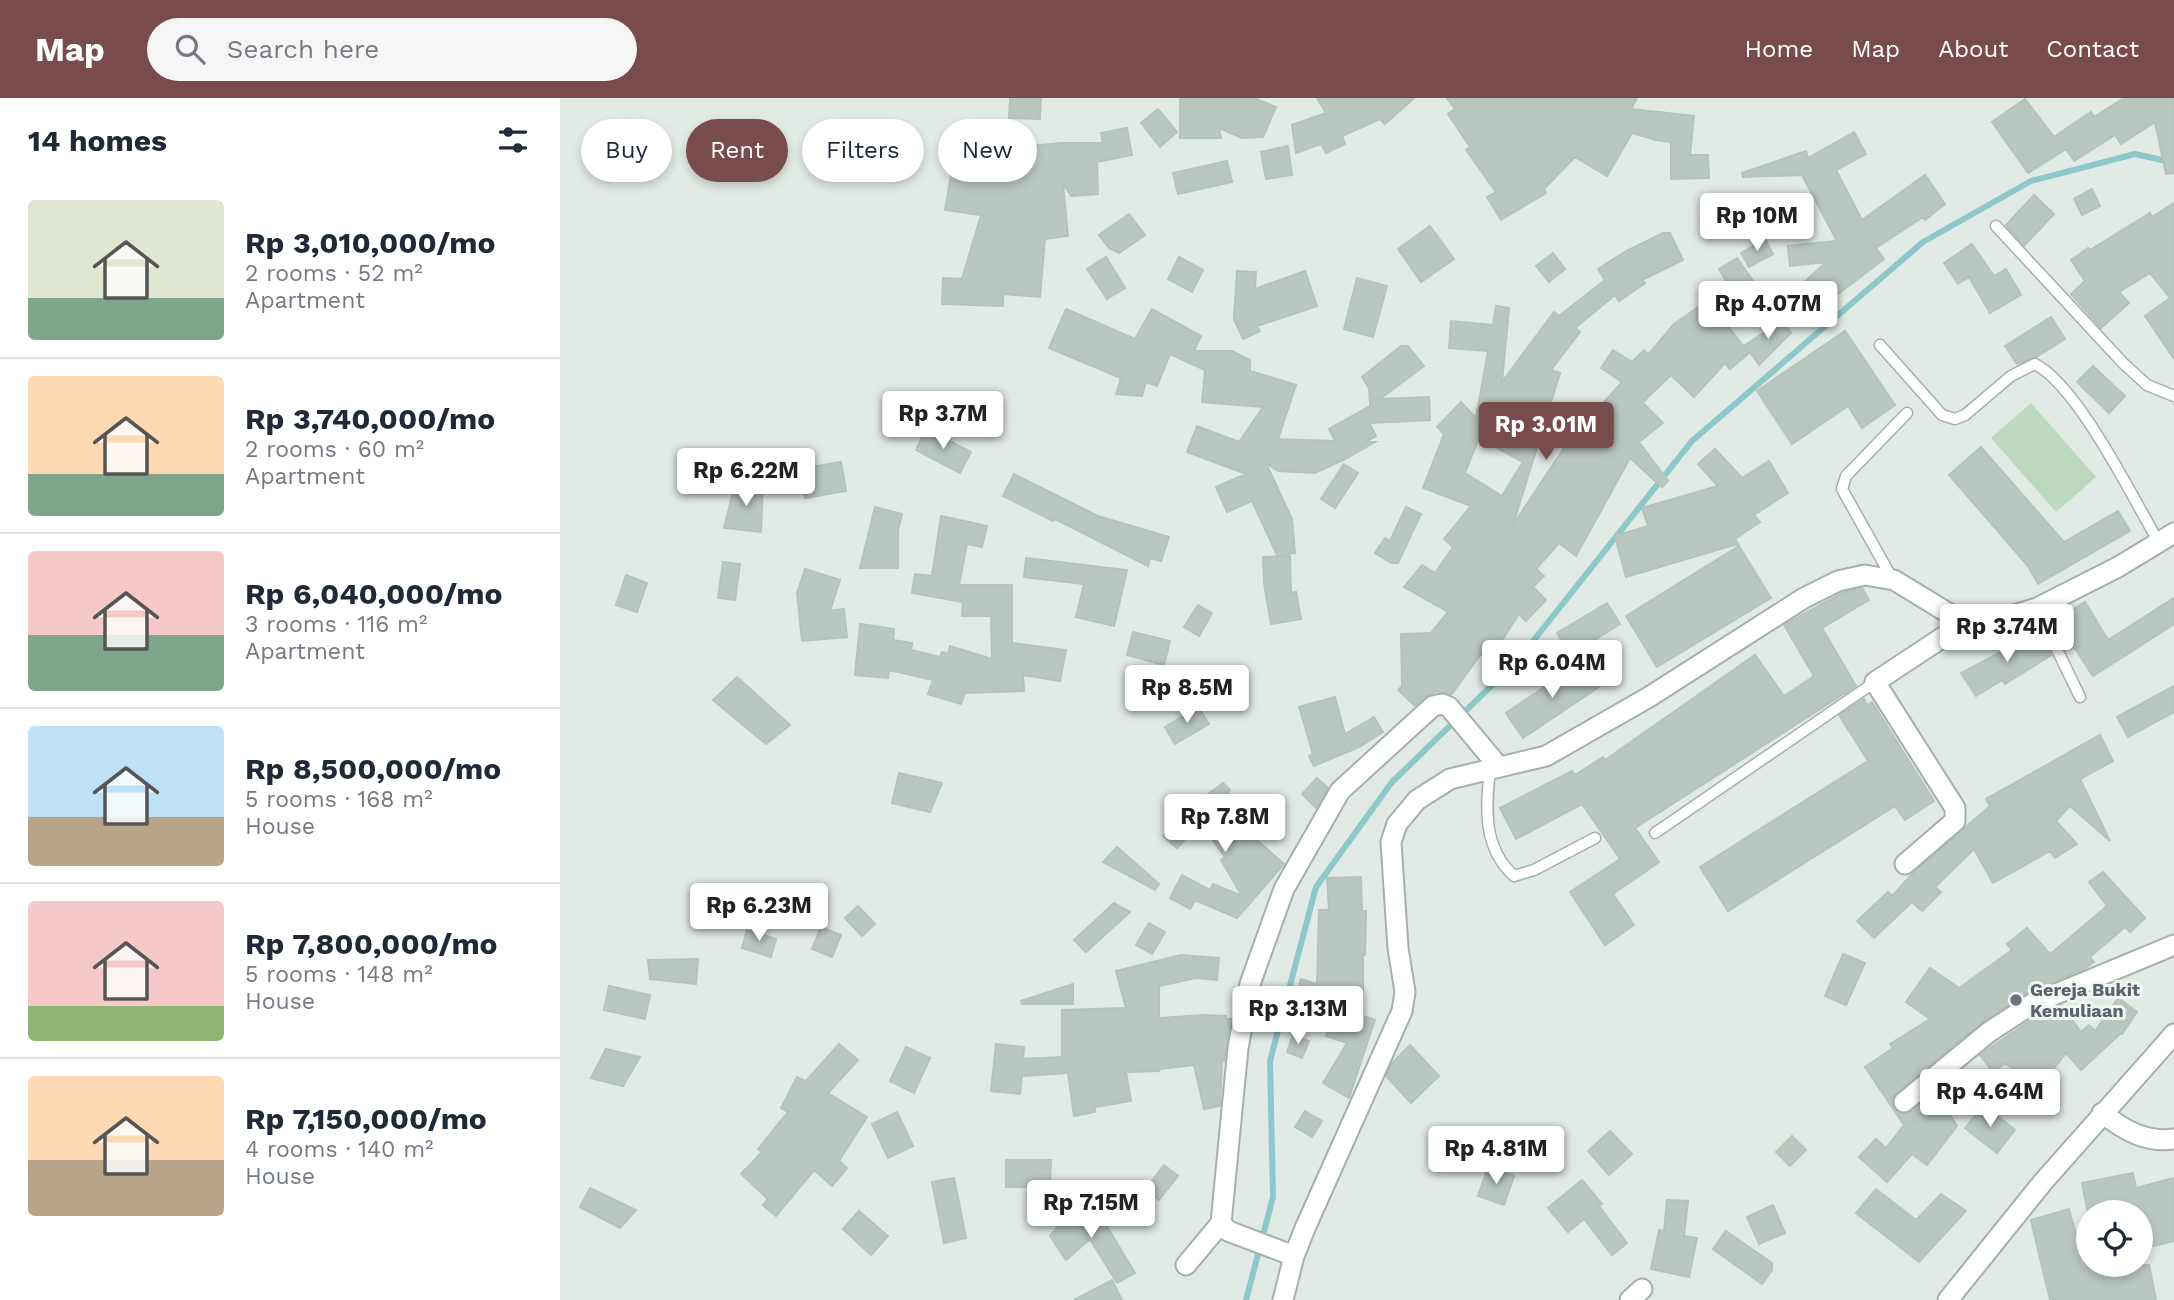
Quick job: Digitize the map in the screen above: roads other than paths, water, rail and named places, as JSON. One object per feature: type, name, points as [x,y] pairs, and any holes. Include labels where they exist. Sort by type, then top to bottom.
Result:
[{"type":"street","points":[[1283,1300],[1286,1252],[1402,1011],[1405,992],[1398,948],[1391,842],[1397,824],[1417,800],[1450,779],[1546,756],[1584,736],[1804,597],[1838,581],[1865,575],[1894,580],[1952,616],[1994,621],[2037,608],[2118,567],[2167,538]]},
{"type":"street","points":[[1905,864],[1955,821],[1955,808],[1875,682],[1969,620]]},
{"type":"street","points":[[1186,1265],[1227,1227],[1238,1048],[1250,984],[1284,889],[1339,791],[1424,712],[1442,704],[1449,708],[1495,767]]},
{"type":"street","points":[[1904,1102],[1989,1032],[2032,1004],[2174,945]]},
{"type":"street","points":[[1948,1300],[1984,1253],[2102,1114],[2174,1034]]},
{"type":"street","points":[[2102,1114],[2125,1130],[2144,1138],[2163,1141],[2174,1139]]},
{"type":"street","points":[[1227,1227],[1286,1252]]},
{"type":"lane","points":[[1996,226],[2123,363],[2147,385],[2174,396]]},
{"type":"lane","points":[[1880,345],[1942,415],[1955,419],[1965,415],[2025,367],[2035,364],[2045,369],[2057,379],[2167,538]]},
{"type":"lane","points":[[1894,580],[1842,489],[1846,476],[1907,413]]},
{"type":"lane","points":[[2037,608],[2080,697]]},
{"type":"lane","points":[[1655,833],[1875,682]]},
{"type":"lane","points":[[1495,767],[1486,808],[1490,838],[1501,864],[1514,876],[1534,870],[1595,838]]},
{"type":"waterway","points":[[1246,1300],[1273,1197],[1270,1061],[1316,887],[1392,782],[1518,660],[1692,441],[1923,242],[2031,181],[2135,154],[2171,162]]},
{"type":"place","name":"Gereja Bukit Kemuliaan","points":[[2016,1000]]}]
